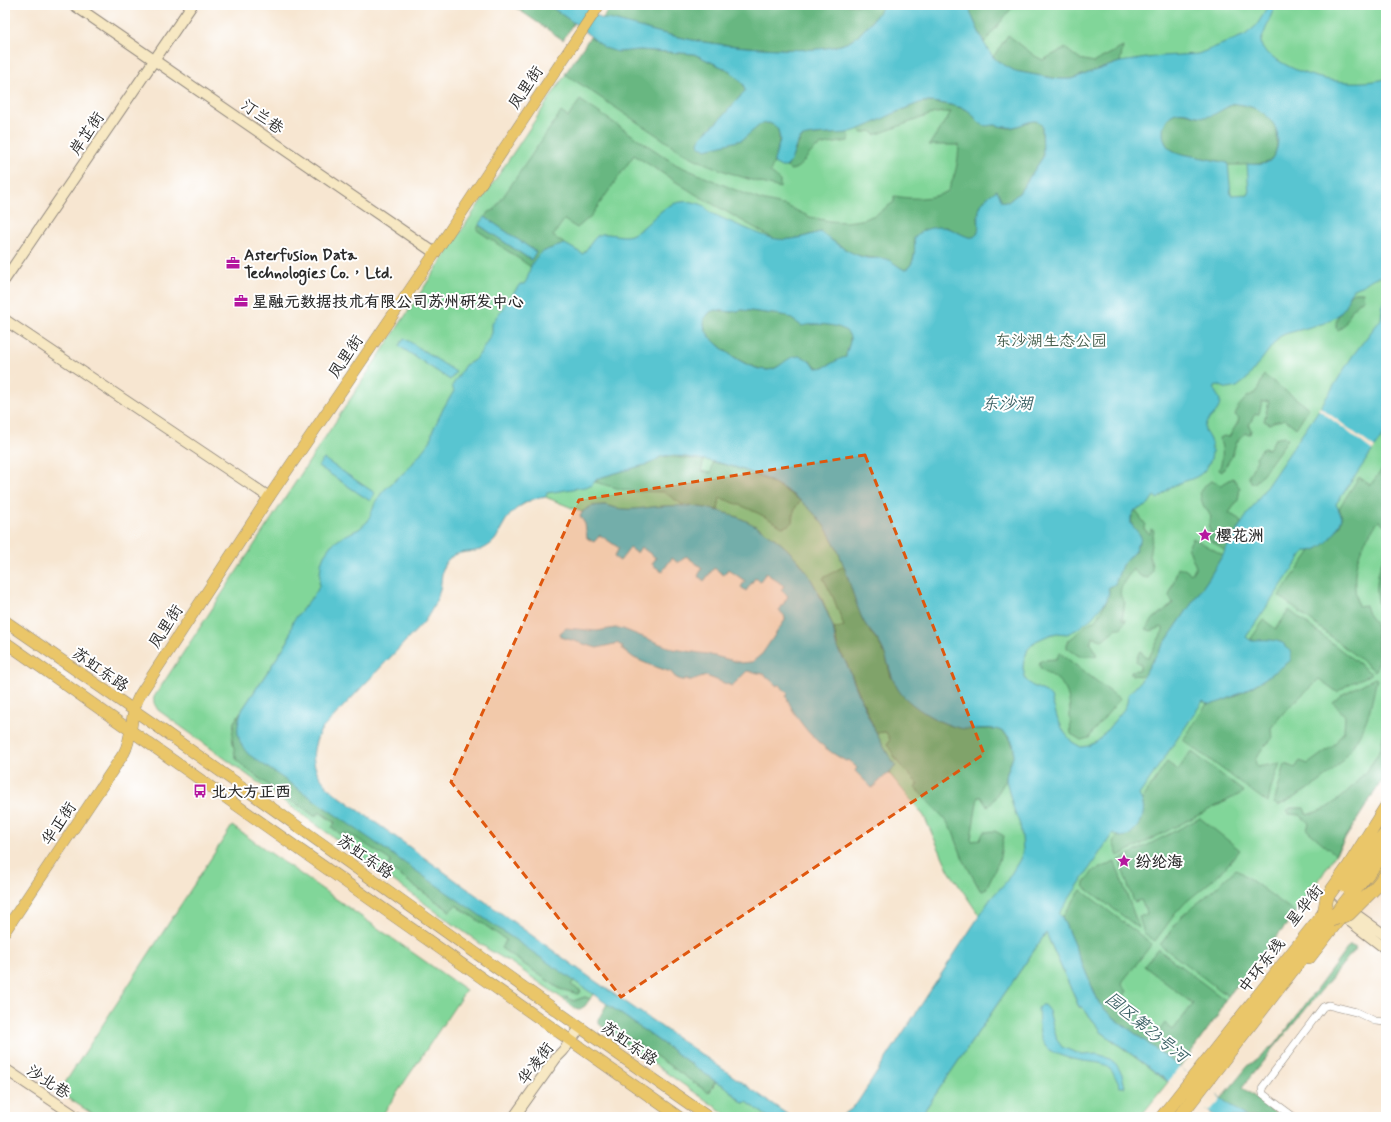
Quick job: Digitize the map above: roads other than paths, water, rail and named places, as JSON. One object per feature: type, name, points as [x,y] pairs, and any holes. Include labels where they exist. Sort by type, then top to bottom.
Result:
[{"type":"highway","points":[[1386,807],[1349,866],[1327,896],[1335,912],[1349,914],[1386,875]]},
{"type":"highway","name":"中环东线","points":[[1178,1117],[1335,912],[1386,833]]},
{"type":"highway","name":"中环东线","points":[[1162,1117],[1386,851]]},
{"type":"main road","name":"凤里街","points":[[130,731],[133,711],[141,693],[269,497],[435,253],[596,9]]},
{"type":"main road","name":"苏虹东路","points":[[5,621],[708,1117]]},
{"type":"main road","name":"苏虹东路","points":[[5,642],[679,1117]]},
{"type":"main road","name":"华正街","points":[[5,931],[124,754],[129,745],[130,731]]},
{"type":"main road","name":"星华街","points":[[1185,1117],[1208,1088],[1335,912],[1386,822]]},
{"type":"main road","name":"星华街","points":[[1155,1117],[1189,1074],[1335,912],[1360,897],[1386,865]]},
{"type":"street","name":"汀兰巷","points":[[74,5],[435,253]]},
{"type":"street","name":"岸芷街","points":[[5,279],[192,5]]},
{"type":"street","points":[[5,320],[269,497]]},
{"type":"street","points":[[1335,912],[1386,936]]},
{"type":"street","points":[[1335,912],[1386,950]]},
{"type":"street","points":[[1294,1117],[1263,1094],[1262,1088],[1324,1007],[1328,1005],[1356,1012],[1375,1021],[1386,1022]]},
{"type":"street","name":"华凌街","points":[[514,1117],[556,1058],[580,1028]]},
{"type":"street","name":"沙北巷","points":[[5,1069],[77,1117]]},
{"type":"water","name":"东沙湖","points":[[548,5],[582,5],[602,19],[609,19],[692,40],[732,46],[797,50],[832,47],[849,42],[868,25],[884,5],[969,5],[971,14],[984,43],[993,57],[999,62],[1015,71],[1058,79],[1071,79],[1120,62],[1161,56],[1198,54],[1245,35],[1256,26],[1269,6],[1272,5],[1274,8],[1261,41],[1262,47],[1270,55],[1301,72],[1329,80],[1358,82],[1386,79],[1386,279],[1383,277],[1377,277],[1362,286],[1353,289],[1349,295],[1346,306],[1337,316],[1325,323],[1279,337],[1246,380],[1237,387],[1228,389],[1217,385],[1215,386],[1215,391],[1220,403],[1218,410],[1208,420],[1205,426],[1205,431],[1212,447],[1212,456],[1209,464],[1197,477],[1179,483],[1170,488],[1158,499],[1154,496],[1147,506],[1135,510],[1131,517],[1131,524],[1140,535],[1140,542],[1135,551],[1122,565],[1115,584],[1108,588],[1109,592],[1107,600],[1092,618],[1076,630],[1067,634],[1057,633],[1049,635],[1036,641],[1028,649],[1024,660],[1023,668],[1026,680],[1031,685],[1046,692],[1051,697],[1057,717],[1064,732],[1072,742],[1081,747],[1088,746],[1098,741],[1124,709],[1127,703],[1128,695],[1140,682],[1151,663],[1209,578],[1241,524],[1318,411],[1353,355],[1381,319],[1383,303],[1386,296],[1386,431],[1336,504],[1342,517],[1333,535],[1318,549],[1305,551],[1246,637],[1250,640],[1277,641],[1286,645],[1291,655],[1290,661],[1263,680],[1226,700],[1208,704],[1203,701],[1139,795],[1142,801],[1143,812],[1137,828],[1128,836],[1120,837],[1113,833],[1059,914],[1062,917],[1099,1003],[1109,1014],[1246,1117],[1216,1117],[1100,1031],[1082,1007],[1079,1007],[1046,933],[920,1117],[840,1117],[857,1103],[991,898],[1006,882],[1019,861],[1023,852],[1022,837],[1020,825],[1013,807],[1006,780],[1014,747],[1009,737],[1000,730],[989,728],[964,729],[952,726],[926,714],[903,696],[895,684],[880,644],[863,620],[834,542],[817,517],[788,491],[754,474],[735,467],[717,462],[681,456],[662,456],[648,464],[597,479],[591,486],[547,493],[546,496],[526,502],[520,506],[510,515],[491,544],[477,551],[461,553],[451,557],[446,562],[443,568],[437,598],[424,622],[321,730],[314,747],[313,755],[316,770],[325,784],[332,791],[595,981],[791,1117],[768,1117],[747,1102],[743,1103],[725,1086],[715,1081],[593,994],[248,754],[244,748],[238,733],[242,710],[288,641],[293,621],[317,591],[319,586],[321,563],[324,555],[331,545],[344,536],[359,529],[368,521],[376,501],[383,491],[409,468],[431,440],[432,432],[444,407],[454,391],[452,386],[465,365],[473,361],[479,355],[492,333],[492,323],[520,284],[524,284],[526,282],[531,266],[541,253],[565,244],[583,254],[594,239],[599,235],[631,235],[641,229],[667,207],[679,202],[688,202],[705,206],[711,213],[754,232],[775,239],[794,239],[820,232],[854,254],[867,258],[886,259],[905,270],[909,267],[913,260],[914,238],[916,235],[929,228],[943,227],[967,237],[973,237],[978,232],[979,228],[980,207],[987,197],[997,190],[1002,201],[1008,202],[1019,193],[1043,157],[1042,126],[1039,122],[1031,121],[1012,127],[995,125],[986,126],[981,124],[963,108],[927,102],[921,102],[855,131],[801,138],[798,141],[789,164],[786,167],[781,167],[774,163],[780,139],[778,130],[775,126],[769,123],[761,124],[742,140],[706,149],[699,147],[698,142],[701,137],[722,117],[745,91],[743,84],[730,71],[694,54],[640,50],[617,52],[605,48],[574,23]],"holes":[[[1235,104],[1253,108],[1268,117],[1274,124],[1278,141],[1276,151],[1269,161],[1262,164],[1247,164],[1249,194],[1231,195],[1228,163],[1178,153],[1170,149],[1166,144],[1163,131],[1168,118],[1176,113],[1180,112],[1206,117]],[[715,310],[732,312],[742,310],[782,315],[787,316],[802,326],[814,324],[830,325],[844,329],[850,338],[846,357],[821,368],[817,368],[807,359],[799,356],[795,356],[776,368],[768,370],[752,367],[725,351],[706,331],[704,319],[710,312]]]},
{"type":"water","points":[[485,217],[536,252],[531,260],[479,225]]},
{"type":"water","points":[[404,338],[456,372],[450,380],[399,346]]},
{"type":"water","points":[[324,459],[375,493],[370,501],[318,466]]},
{"type":"water","points":[[605,505],[621,509],[678,506],[712,509],[745,520],[781,543],[800,563],[815,586],[832,624],[838,650],[844,659],[878,737],[896,766],[872,788],[855,771],[857,768],[849,760],[846,761],[827,749],[810,734],[791,707],[786,696],[788,694],[779,684],[777,686],[764,674],[747,671],[732,686],[706,676],[694,680],[681,680],[675,677],[671,672],[634,658],[617,643],[615,645],[597,648],[561,637],[560,633],[566,628],[597,631],[615,628],[623,629],[673,649],[707,654],[742,663],[752,662],[762,654],[785,620],[784,615],[779,611],[788,596],[781,590],[784,586],[766,573],[760,581],[755,578],[746,591],[741,587],[745,581],[728,569],[724,575],[714,568],[704,581],[698,576],[702,568],[686,556],[678,563],[672,558],[662,572],[652,564],[656,558],[641,547],[637,553],[630,548],[620,561],[614,557],[619,548],[600,535],[594,542],[587,538],[585,524],[580,516],[587,508]]},
{"type":"water","points":[[1041,1005],[1044,1005],[1049,1011],[1057,1040],[1062,1047],[1082,1055],[1098,1054],[1110,1059],[1116,1064],[1122,1074],[1125,1087],[1120,1087],[1113,1073],[1107,1066],[1063,1056],[1049,1050],[1043,1043],[1039,1029],[1038,1008]]},
{"type":"place","name":"Asterfusion Data Technologies Co.，Ltd.","points":[[233,263]]},
{"type":"place","name":"星融元数据技术有限公司苏州研发中心","points":[[241,301]]},
{"type":"place","name":"樱花洲","points":[[1205,535]]},
{"type":"place","name":"北大方正西","points":[[200,791]]},
{"type":"place","name":"纷纶海","points":[[1124,861]]},
{"type":"park label","name":"东沙湖生态公园","points":[[1051,340]]},
{"type":"water label","name":"园区第23号河","points":[[1147,1027]]}]
